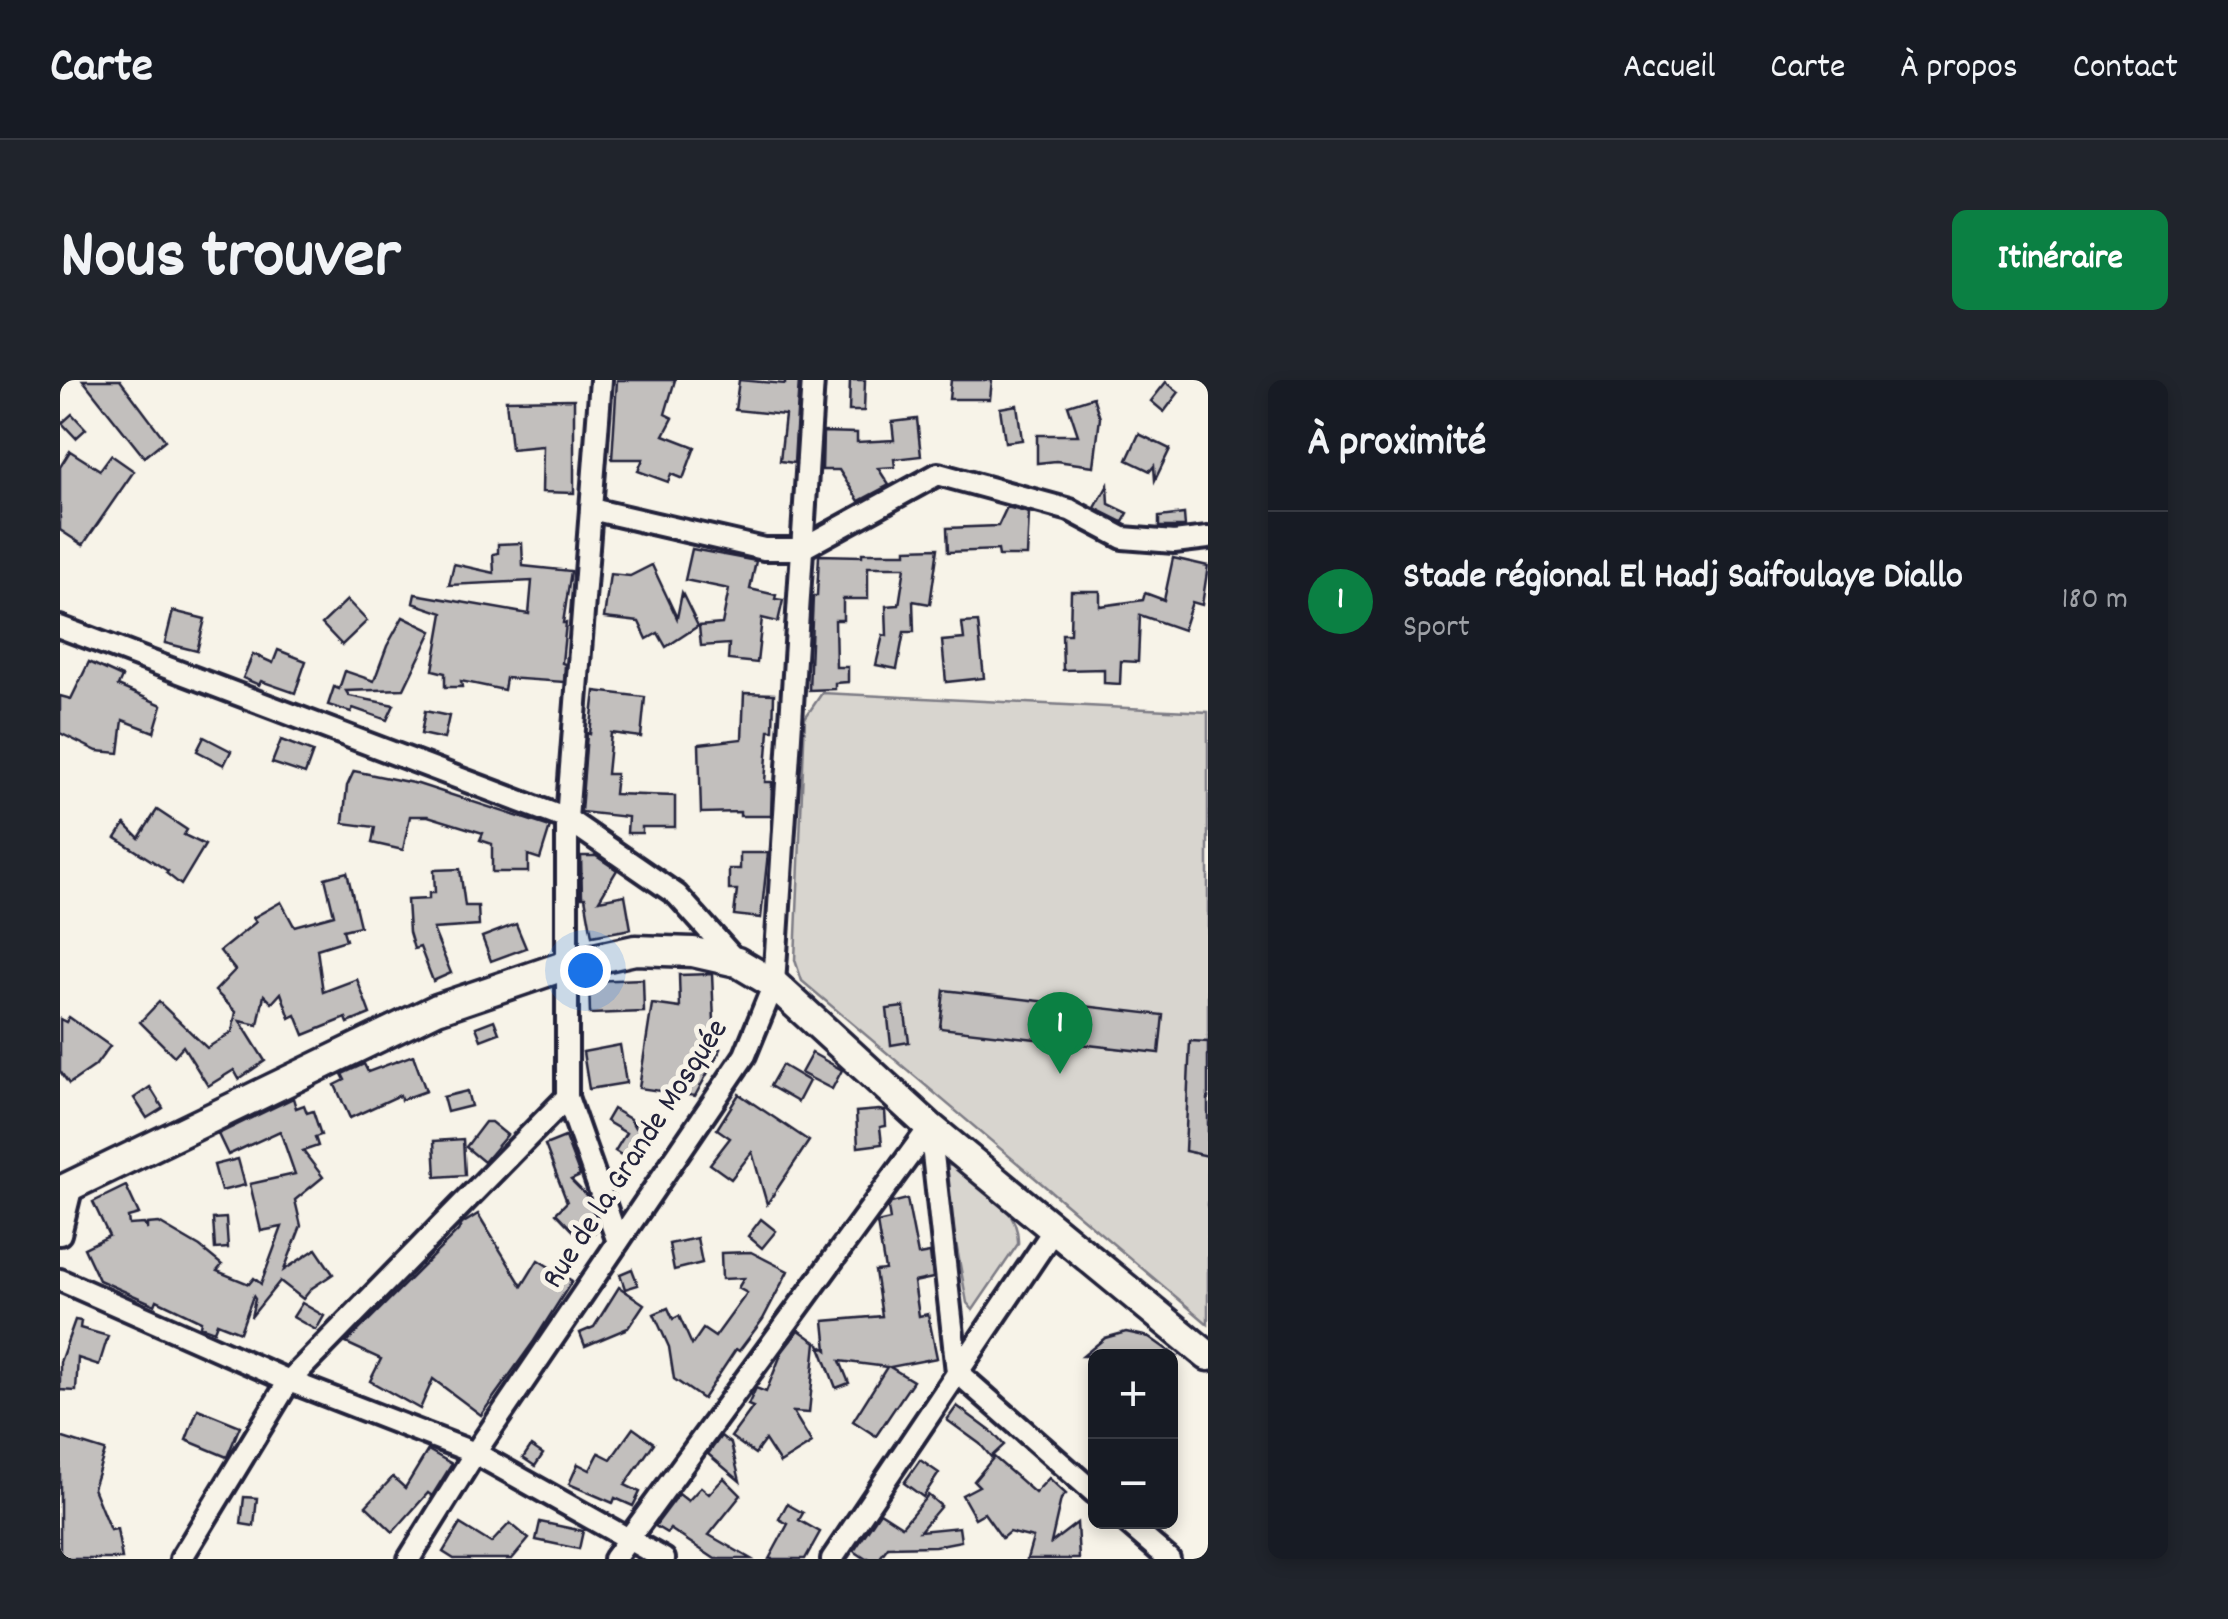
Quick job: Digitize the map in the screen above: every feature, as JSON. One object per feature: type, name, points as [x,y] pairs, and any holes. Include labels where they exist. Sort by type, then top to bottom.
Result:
[{"type":"street","points":[[601,380],[567,819],[567,1097],[618,1242]]},
{"type":"street","name":"Rue de la Grande Mosquée","points":[[408,1559],[475,1453],[745,1055],[774,984],[813,380]]},
{"type":"street","points":[[591,509],[764,549],[802,549],[938,474],[1070,510],[1123,538],[1174,542],[1208,538]]},
{"type":"street","points":[[60,627],[567,819],[677,895],[737,962],[774,984],[930,1127],[1208,1356]]},
{"type":"street","points":[[60,1234],[66,1188],[437,1009],[566,965],[636,950],[693,952],[737,962]]},
{"type":"street","points":[[180,1559],[290,1381],[567,1097]]},
{"type":"street","points":[[930,1127],[957,1372],[1088,1487]]},
{"type":"street","points":[[614,1559],[930,1127]]},
{"type":"street","points":[[832,1559],[1053,1231]]},
{"type":"street","points":[[60,1280],[290,1381],[475,1453],[664,1559]]},
{"type":"street","points":[[1134,1529],[1168,1559]]},
{"type":"shaded area","points":[[822,693],[1208,712],[1208,1324],[802,981],[795,960],[805,718]]},
{"type":"shaded area","points":[[956,1165],[998,1199],[1017,1231],[1018,1244],[973,1310],[967,1303],[942,1166]]},
{"type":"building","points":[[83,380],[120,380],[165,440],[144,457]]},
{"type":"building","points":[[617,380],[675,380],[665,414],[673,418],[664,435],[695,447],[683,479],[671,474],[668,482],[638,471],[643,459],[612,459]]},
{"type":"building","points":[[739,380],[785,384],[799,380],[794,463],[780,461],[785,415],[735,410]]},
{"type":"building","points":[[850,380],[865,380],[864,411],[849,411]]},
{"type":"building","points":[[951,380],[992,380],[990,399],[949,399]]},
{"type":"building","points":[[1166,382],[1179,392],[1164,412],[1151,401]]},
{"type":"building","points":[[1093,397],[1100,418],[1094,466],[1037,463],[1037,435],[1078,435],[1068,405]]},
{"type":"building","points":[[574,399],[574,493],[542,492],[543,446],[511,449],[506,400]]},
{"type":"building","points":[[1017,405],[1022,440],[1005,442],[1000,408]]},
{"type":"building","points":[[72,414],[86,429],[76,438],[62,423]]},
{"type":"building","points":[[917,419],[921,456],[894,459],[895,467],[878,468],[889,485],[859,501],[839,470],[822,470],[823,432],[857,433],[857,442],[894,440],[892,422]]},
{"type":"building","points":[[1139,434],[1170,449],[1155,480],[1154,466],[1150,471],[1127,460]]},
{"type":"building","points":[[70,451],[100,470],[111,455],[134,471],[83,545],[60,530],[60,467]]},
{"type":"building","points":[[1108,485],[1109,504],[1128,513],[1123,522],[1095,508]]},
{"type":"building","points":[[1007,507],[1029,513],[1027,556],[999,556],[998,550],[948,552],[947,528],[998,526]]},
{"type":"building","points":[[1184,514],[1185,527],[1159,527],[1159,517]]},
{"type":"building","points":[[522,543],[523,566],[571,571],[563,623],[564,682],[506,678],[504,690],[461,681],[462,687],[445,687],[445,673],[433,670],[443,613],[413,603],[415,594],[529,614],[532,581],[449,585],[454,564],[494,573],[493,554],[498,553],[498,544]]},
{"type":"building","points":[[938,548],[930,604],[913,601],[914,632],[904,632],[897,669],[876,665],[883,635],[887,636],[886,606],[899,605],[905,567],[868,567],[868,599],[843,599],[843,620],[835,620],[836,667],[848,667],[848,682],[835,683],[835,689],[809,690],[819,555],[862,556]]},
{"type":"building","points":[[692,549],[756,561],[750,589],[783,600],[778,622],[762,618],[757,663],[728,660],[729,644],[701,646],[699,626],[722,624],[729,589],[685,580]]},
{"type":"building","points":[[1173,558],[1208,566],[1202,605],[1192,602],[1183,630],[1140,615],[1138,662],[1121,661],[1120,684],[1104,683],[1104,669],[1063,670],[1062,634],[1070,634],[1071,591],[1100,591],[1100,606],[1143,600],[1145,593],[1164,600]]},
{"type":"building","points":[[652,565],[677,618],[682,593],[698,626],[666,647],[658,633],[647,639],[639,622],[604,618],[610,574],[630,576]]},
{"type":"building","points":[[347,600],[367,621],[342,645],[322,624]]},
{"type":"building","points":[[173,611],[205,619],[197,651],[165,643]]},
{"type":"building","points":[[403,617],[432,631],[404,689],[346,691],[349,696],[394,705],[387,720],[353,708],[351,712],[328,705],[345,671],[374,681]]},
{"type":"building","points":[[978,622],[984,678],[946,682],[942,641],[964,639],[962,623]]},
{"type":"building","points":[[278,650],[306,661],[295,693],[243,678],[253,654],[273,663]]},
{"type":"building","points":[[89,662],[122,677],[118,686],[162,705],[154,732],[123,720],[119,753],[97,751],[60,733],[60,696],[71,699]]},
{"type":"building","points":[[595,691],[645,697],[641,737],[611,733],[607,774],[616,774],[614,794],[675,796],[675,827],[642,827],[642,833],[627,833],[628,817],[581,812],[587,733],[590,734]]},
{"type":"building","points":[[744,693],[774,694],[765,782],[772,782],[771,816],[701,813],[699,744],[742,739]]},
{"type":"building","points":[[425,711],[449,716],[444,739],[421,734]]},
{"type":"building","points":[[204,737],[231,751],[224,765],[197,751]]},
{"type":"building","points":[[281,740],[313,752],[305,774],[272,763]]},
{"type":"building","points":[[354,771],[418,784],[550,827],[540,859],[528,855],[528,872],[492,872],[492,844],[480,840],[483,833],[428,816],[410,816],[403,850],[372,843],[375,827],[343,823],[347,786]]},
{"type":"building","points":[[157,810],[187,830],[184,835],[205,845],[181,885],[168,871],[116,838],[125,824],[139,838]]},
{"type":"building","points":[[740,853],[768,853],[761,918],[734,915],[737,890],[729,890],[729,869],[740,869]]},
{"type":"building","points":[[581,856],[596,856],[617,870],[599,900],[625,895],[631,929],[592,936],[582,897]]},
{"type":"building","points":[[460,869],[465,906],[478,906],[479,926],[433,929],[451,973],[433,981],[420,947],[414,949],[407,900],[429,899],[429,893],[435,893],[434,870]]},
{"type":"building","points":[[347,872],[360,926],[343,930],[346,940],[317,949],[323,992],[357,979],[370,1014],[348,1023],[346,1018],[304,1035],[296,1015],[290,1018],[281,993],[272,1003],[264,995],[258,1025],[240,1021],[265,1061],[239,1079],[234,1070],[208,1086],[183,1046],[174,1056],[140,1022],[159,1002],[207,1048],[232,1032],[236,1012],[215,991],[235,970],[220,951],[256,922],[253,918],[281,902],[294,926],[334,915],[325,878]]},
{"type":"building","points":[[516,924],[526,948],[491,961],[482,937]]},
{"type":"building","points":[[712,974],[714,1022],[722,1023],[718,1048],[721,1049],[695,1096],[639,1088],[652,1004],[680,1008],[679,975]]},
{"type":"building","points":[[643,979],[644,1012],[590,1014],[589,981]]},
{"type":"building","points":[[944,990],[1163,1015],[1159,1053],[940,1028]]},
{"type":"building","points":[[904,1007],[909,1042],[891,1045],[887,1009]]},
{"type":"building","points":[[69,1017],[110,1046],[95,1066],[69,1084],[60,1071],[60,1019],[66,1022]]},
{"type":"building","points":[[494,1020],[499,1033],[481,1040],[476,1027]]},
{"type":"building","points":[[1190,1041],[1208,1042],[1208,1156],[1185,1151]]},
{"type":"building","points":[[620,1045],[626,1083],[589,1089],[583,1052]]},
{"type":"building","points":[[812,1053],[842,1070],[832,1089],[801,1073]]},
{"type":"building","points":[[413,1055],[426,1091],[401,1100],[400,1095],[350,1118],[335,1085],[345,1080],[342,1074],[364,1064],[368,1072]]},
{"type":"building","points":[[782,1065],[809,1081],[798,1102],[770,1086]]},
{"type":"building","points":[[150,1087],[163,1108],[147,1118],[134,1098]]},
{"type":"building","points":[[467,1091],[471,1106],[447,1112],[443,1097]]},
{"type":"building","points":[[739,1094],[809,1141],[767,1204],[752,1152],[731,1179],[710,1164],[730,1138],[717,1129]]},
{"type":"building","points":[[293,1098],[296,1108],[304,1105],[307,1113],[313,1111],[321,1135],[315,1137],[318,1146],[303,1151],[323,1177],[295,1200],[301,1226],[284,1270],[316,1249],[333,1274],[303,1299],[280,1281],[251,1317],[253,1296],[240,1332],[217,1323],[214,1331],[200,1326],[201,1321],[157,1300],[155,1305],[99,1280],[84,1248],[109,1236],[93,1202],[126,1186],[139,1214],[128,1217],[129,1225],[144,1224],[147,1230],[147,1224],[159,1223],[222,1265],[217,1271],[249,1284],[254,1278],[261,1284],[282,1227],[261,1231],[250,1184],[295,1174],[280,1131],[228,1155],[218,1134]]},
{"type":"building","points":[[613,1109],[634,1126],[634,1122],[654,1134],[636,1164],[615,1151],[626,1133],[606,1121]]},
{"type":"building","points":[[885,1111],[886,1126],[880,1127],[882,1144],[858,1147],[856,1112]]},
{"type":"building","points":[[485,1122],[491,1122],[507,1135],[484,1162],[466,1147]]},
{"type":"building","points":[[565,1137],[580,1176],[571,1180],[588,1197],[599,1228],[584,1242],[556,1213],[567,1202],[545,1145]]},
{"type":"building","points":[[463,1139],[465,1175],[436,1177],[434,1141]]},
{"type":"building","points":[[238,1159],[245,1185],[221,1191],[214,1165]]},
{"type":"building","points":[[907,1199],[918,1255],[930,1253],[933,1278],[914,1282],[919,1316],[928,1314],[937,1358],[890,1367],[913,1381],[876,1436],[853,1421],[887,1367],[840,1361],[849,1383],[836,1388],[819,1344],[827,1350],[824,1321],[882,1316],[875,1271],[885,1270],[877,1223],[890,1220],[891,1203]]},
{"type":"building","points":[[478,1214],[522,1286],[538,1260],[572,1281],[481,1415],[433,1379],[420,1409],[370,1381],[381,1359],[346,1343],[462,1224]]},
{"type":"building","points":[[226,1218],[228,1248],[215,1249],[213,1219]]},
{"type":"building","points":[[761,1219],[776,1231],[762,1248],[748,1236]]},
{"type":"building","points":[[697,1238],[702,1263],[674,1270],[669,1244]]},
{"type":"building","points":[[751,1252],[788,1271],[763,1319],[739,1351],[736,1349],[703,1399],[674,1379],[669,1347],[654,1314],[668,1308],[673,1319],[679,1316],[692,1345],[703,1329],[715,1337],[747,1293],[738,1288],[744,1278],[722,1279],[721,1253]]},
{"type":"building","points":[[632,1269],[638,1285],[625,1289],[620,1274]]},
{"type":"building","points":[[619,1287],[644,1304],[628,1328],[585,1346],[580,1333],[594,1327]]},
{"type":"building","points":[[302,1303],[324,1316],[316,1330],[293,1317]]},
{"type":"building","points":[[75,1320],[81,1321],[80,1328],[108,1336],[99,1365],[78,1358],[76,1391],[60,1390],[60,1362]]},
{"type":"building","points":[[799,1330],[816,1342],[809,1413],[793,1412],[812,1443],[780,1463],[765,1440],[755,1454],[731,1437],[753,1407],[748,1405],[756,1388],[766,1392],[782,1352]]},
{"type":"building","points":[[1126,1332],[1149,1337],[1166,1349],[1092,1349],[1105,1338]]},
{"type":"building","points":[[957,1406],[1004,1445],[991,1457],[947,1420]]},
{"type":"building","points":[[198,1409],[240,1426],[227,1457],[186,1440]]},
{"type":"building","points":[[633,1428],[654,1443],[625,1485],[640,1492],[633,1506],[615,1498],[613,1503],[569,1484],[578,1464],[590,1470],[599,1453],[611,1459]]},
{"type":"building","points":[[721,1436],[731,1444],[740,1481],[708,1454]]},
{"type":"building","points":[[60,1437],[105,1451],[93,1488],[110,1530],[117,1529],[122,1559],[60,1559]]},
{"type":"building","points":[[531,1446],[543,1454],[535,1466],[523,1458]]},
{"type":"building","points":[[428,1450],[452,1464],[432,1496],[428,1493],[393,1532],[366,1506],[393,1477],[405,1488]]},
{"type":"building","points":[[994,1457],[1035,1493],[1049,1478],[1066,1494],[1061,1499],[1051,1543],[1077,1523],[1079,1559],[1027,1559],[1033,1538],[1009,1532],[1002,1538],[984,1513],[975,1518],[962,1495],[979,1486],[974,1481]]},
{"type":"building","points":[[920,1460],[939,1473],[923,1497],[904,1483]]},
{"type":"building","points":[[724,1478],[741,1495],[709,1535],[751,1559],[715,1559],[670,1529],[667,1533],[655,1526],[679,1494],[688,1501],[701,1487],[709,1494]]},
{"type":"building","points":[[928,1495],[941,1506],[920,1531],[959,1527],[961,1541],[888,1547],[879,1559],[866,1559],[854,1551],[880,1512],[902,1526]]},
{"type":"building","points":[[244,1497],[257,1498],[254,1526],[241,1524]]},
{"type":"building","points":[[787,1504],[803,1513],[799,1520],[820,1532],[805,1559],[769,1559],[788,1524],[779,1519]]},
{"type":"building","points":[[540,1522],[583,1531],[579,1549],[536,1540]]},
{"type":"building","points":[[510,1523],[529,1539],[512,1559],[454,1559],[443,1552],[460,1524],[491,1543]]},
{"type":"place","name":"Stade régional El Hadj Saifoulaye Diallo","points":[[1060,1074]]}]
